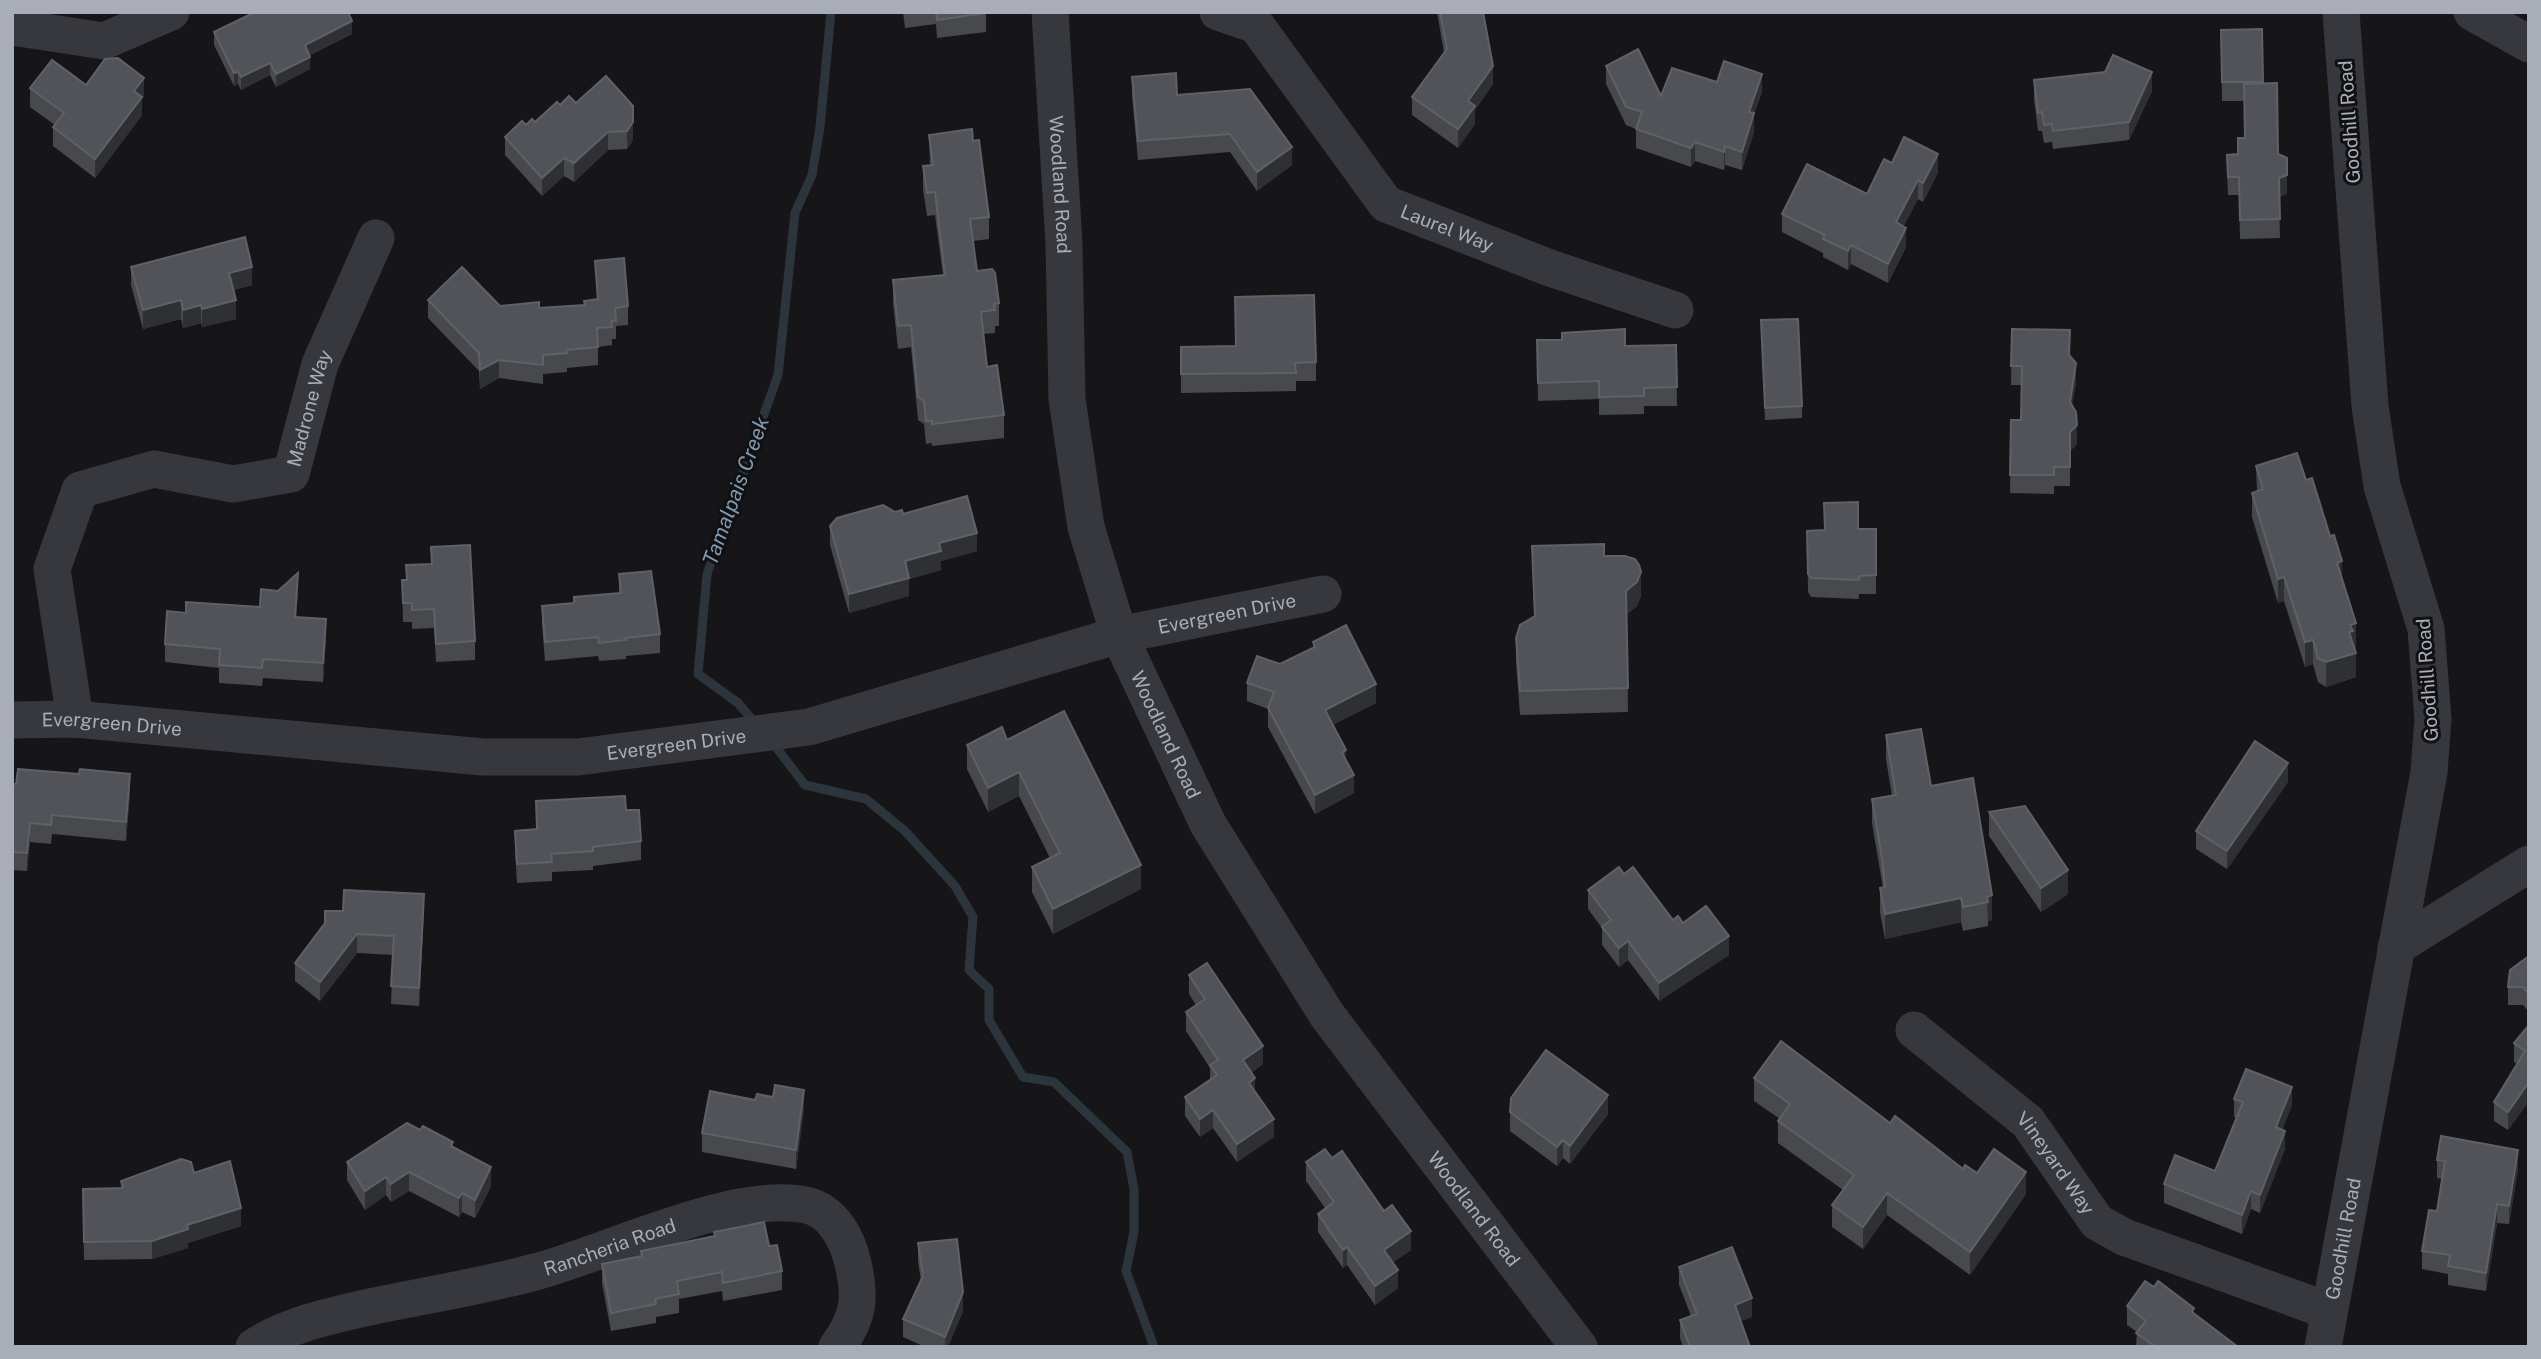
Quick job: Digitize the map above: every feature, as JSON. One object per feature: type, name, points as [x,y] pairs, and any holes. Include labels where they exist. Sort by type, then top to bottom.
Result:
[{"type":"street","points":[[12,27],[104,41],[171,12]]},
{"type":"street","name":"Woodland Road","points":[[1050,12],[1064,244],[1067,399],[1086,527],[1119,635],[1208,824],[1326,1015],[1578,1347]]},
{"type":"street","name":"Laurel Way","points":[[1218,12],[1256,25],[1386,204],[1550,268],[1675,310]]},
{"type":"street","name":"Goodhill Road","points":[[2323,1347],[2429,772],[2433,719],[2426,629],[2382,486],[2370,406],[2341,12]]},
{"type":"street","points":[[2472,12],[2529,44]]},
{"type":"street","name":"Madrone Way","points":[[75,719],[52,569],[80,490],[154,469],[233,484],[291,474],[320,364],[376,239]]},
{"type":"street","name":"Evergreen Drive","points":[[12,720],[75,719],[483,757],[578,757],[809,727],[1119,635],[1324,594]]},
{"type":"street","points":[[2396,947],[2529,864]]},
{"type":"street","name":"Vineyard Way","points":[[1914,1030],[2028,1122],[2098,1222],[2124,1237],[2329,1311]]},
{"type":"street","name":"Rancheria Road","points":[[254,1347],[322,1318],[536,1272],[678,1225],[752,1205],[783,1202],[808,1205],[826,1213],[839,1228],[850,1250],[859,1289],[856,1313],[836,1347]]},
{"type":"building","points":[[255,12],[348,12],[352,21],[305,45],[310,57],[276,74],[270,63],[241,77],[238,72],[234,73],[214,32]]},
{"type":"building","points":[[936,12],[986,12],[986,13],[937,20]]},
{"type":"building","points":[[1440,12],[1483,12],[1493,66],[1468,101],[1475,106],[1458,129],[1412,97],[1447,49]]},
{"type":"building","points":[[2262,29],[2263,82],[2222,82],[2221,30]]},
{"type":"building","points":[[1638,49],[1661,96],[1672,68],[1717,82],[1724,61],[1762,74],[1749,112],[1754,113],[1742,152],[1725,146],[1724,152],[1695,142],[1691,148],[1636,129],[1642,112],[1626,107],[1606,66]]},
{"type":"building","points":[[2113,55],[2152,72],[2129,122],[2053,131],[2052,124],[2044,125],[2042,112],[2038,113],[2034,80],[2105,72]]},
{"type":"building","points":[[118,58],[144,78],[134,91],[142,97],[95,159],[53,127],[64,113],[30,88],[52,60],[86,85],[105,59]]},
{"type":"building","points":[[1176,73],[1177,95],[1250,89],[1292,147],[1257,172],[1230,134],[1138,141],[1132,77]]},
{"type":"building","points":[[606,76],[633,106],[633,122],[627,131],[608,132],[574,163],[564,158],[542,178],[505,137],[522,121],[526,125],[532,119],[535,122],[557,102],[560,105],[569,96],[576,103]]},
{"type":"building","points":[[2277,83],[2278,154],[2287,158],[2287,175],[2279,178],[2280,219],[2240,220],[2239,177],[2228,177],[2227,155],[2238,154],[2238,138],[2245,138],[2244,84]]},
{"type":"building","points":[[972,129],[973,141],[979,140],[989,217],[970,219],[977,271],[992,269],[995,273],[999,303],[994,304],[995,310],[981,312],[987,367],[997,365],[1004,415],[932,424],[932,421],[926,421],[924,401],[918,397],[911,325],[898,326],[893,280],[945,275],[935,192],[927,193],[923,166],[933,165],[929,135]]},
{"type":"building","points":[[1904,137],[1938,154],[1923,183],[1918,180],[1896,222],[1906,228],[1888,264],[1851,245],[1848,251],[1823,239],[1825,235],[1782,214],[1807,164],[1867,194],[1884,159],[1892,163]]},
{"type":"building","points":[[245,237],[252,267],[229,273],[236,300],[202,309],[201,305],[183,310],[181,300],[143,310],[131,267]]},
{"type":"building","points":[[624,258],[628,306],[615,308],[616,321],[611,321],[612,327],[597,328],[598,347],[543,355],[543,365],[499,360],[480,370],[479,353],[428,300],[462,267],[500,306],[539,302],[539,308],[585,305],[584,301],[598,299],[595,261]]},
{"type":"building","points":[[1314,295],[1316,362],[1295,363],[1296,373],[1181,374],[1181,347],[1236,346],[1235,297]]},
{"type":"building","points":[[1798,319],[1802,406],[1765,408],[1761,320]]},
{"type":"building","points":[[1625,329],[1625,346],[1676,345],[1677,387],[1644,388],[1644,396],[1599,397],[1599,381],[1538,383],[1537,340],[1562,340],[1562,333]]},
{"type":"building","points":[[2012,329],[2070,330],[2069,355],[2076,363],[2070,402],[2076,412],[2077,425],[2070,432],[2070,467],[2054,467],[2054,475],[2010,475],[2011,420],[2021,420],[2022,366],[2011,366]]},
{"type":"building","points":[[2297,453],[2306,480],[2312,478],[2330,536],[2334,535],[2342,561],[2337,563],[2356,623],[2350,625],[2353,631],[2349,632],[2356,653],[2326,662],[2318,658],[2313,640],[2305,642],[2284,577],[2278,579],[2252,493],[2263,489],[2256,466]]},
{"type":"building","points":[[967,496],[977,533],[939,543],[941,551],[905,561],[909,578],[849,594],[830,526],[837,518],[883,505],[895,512],[902,510],[903,514]]},
{"type":"building","points":[[1858,502],[1858,529],[1876,529],[1876,575],[1859,576],[1859,580],[1811,578],[1808,574],[1807,531],[1825,530],[1824,503]]},
{"type":"building","points":[[1604,544],[1604,556],[1635,559],[1641,572],[1637,582],[1626,591],[1628,688],[1520,691],[1516,638],[1520,625],[1535,616],[1532,546]]},
{"type":"building","points":[[470,545],[475,641],[436,644],[434,609],[412,610],[412,603],[403,603],[402,580],[407,580],[406,565],[432,564],[431,547]]},
{"type":"building","points":[[651,571],[660,634],[599,643],[598,637],[545,642],[542,606],[574,603],[574,597],[621,593],[619,574]]},
{"type":"building","points":[[298,573],[295,617],[326,619],[323,663],[263,659],[262,668],[219,665],[220,649],[165,644],[167,611],[186,613],[186,602],[260,607],[261,589],[278,591]]},
{"type":"building","points":[[1346,625],[1376,684],[1325,710],[1346,750],[1342,753],[1354,775],[1315,795],[1268,708],[1274,692],[1247,683],[1257,656],[1280,664],[1315,647],[1313,642]]},
{"type":"building","points":[[1064,711],[1141,865],[1053,909],[1032,867],[1060,853],[1019,772],[988,788],[967,745],[1002,727],[1007,740]]},
{"type":"building","points":[[1921,729],[1931,786],[1973,778],[1992,895],[1987,897],[1988,902],[1963,907],[1961,898],[1885,914],[1880,888],[1885,887],[1882,859],[1872,799],[1896,795],[1886,735]]},
{"type":"building","points":[[2255,741],[2288,763],[2227,851],[2196,831]]},
{"type":"building","points":[[18,769],[79,774],[80,769],[130,774],[126,822],[52,815],[51,825],[30,823],[27,853],[12,852],[12,784],[16,784]]},
{"type":"building","points":[[625,796],[626,810],[639,810],[641,841],[593,847],[593,851],[551,854],[552,862],[517,864],[515,831],[537,829],[536,801]]},
{"type":"building","points":[[2025,806],[2068,870],[2041,888],[1989,812]]},
{"type":"building","points":[[1619,867],[1624,874],[1633,867],[1673,920],[1678,916],[1683,923],[1706,906],[1729,936],[1659,983],[1628,941],[1619,948],[1602,927],[1611,920],[1588,890]]},
{"type":"building","points":[[344,890],[424,894],[419,988],[391,986],[394,936],[357,934],[320,982],[295,963],[325,923],[325,911],[343,911]]},
{"type":"building","points":[[2529,956],[2529,994],[2523,987],[2508,987],[2510,970]]},
{"type":"building","points":[[1207,963],[1263,1046],[1243,1060],[1255,1078],[1249,1083],[1274,1119],[1237,1144],[1213,1110],[1200,1119],[1185,1097],[1217,1075],[1210,1065],[1218,1060],[1186,1012],[1205,999],[1189,975]]},
{"type":"building","points":[[2529,1025],[2529,1082],[2508,1112],[2494,1102],[2525,1051],[2514,1043]]},
{"type":"building","points":[[1781,1041],[1890,1123],[1895,1116],[1963,1169],[1965,1165],[1977,1173],[1994,1149],[2026,1172],[1970,1252],[1887,1193],[1863,1227],[1832,1205],[1854,1175],[1778,1121],[1790,1104],[1754,1078]]},
{"type":"building","points":[[1546,1050],[1608,1095],[1570,1146],[1563,1140],[1557,1147],[1510,1112],[1511,1098]]},
{"type":"building","points":[[2246,1069],[2292,1087],[2276,1127],[2285,1131],[2260,1195],[2251,1191],[2242,1215],[2164,1184],[2175,1155],[2215,1171],[2243,1102],[2234,1099]]},
{"type":"building","points":[[775,1085],[804,1090],[796,1150],[702,1133],[710,1091],[755,1100],[757,1094],[773,1097]]},
{"type":"building","points":[[407,1123],[420,1130],[423,1126],[453,1142],[451,1146],[491,1167],[475,1200],[462,1193],[459,1198],[409,1172],[391,1184],[386,1177],[365,1191],[347,1162]]},
{"type":"building","points":[[2441,1136],[2518,1150],[2509,1206],[2497,1204],[2486,1273],[2448,1266],[2450,1255],[2422,1251],[2429,1210],[2437,1211],[2445,1161],[2437,1160]]},
{"type":"building","points":[[1325,1149],[1332,1158],[1342,1151],[1384,1211],[1392,1205],[1411,1231],[1384,1250],[1398,1270],[1375,1286],[1347,1247],[1343,1250],[1318,1214],[1334,1202],[1306,1162]]},
{"type":"building","points":[[181,1159],[191,1162],[194,1173],[230,1161],[241,1208],[187,1225],[188,1229],[152,1241],[84,1242],[83,1189],[123,1188],[121,1181]]},
{"type":"building","points":[[764,1222],[769,1246],[777,1245],[782,1271],[723,1283],[722,1272],[677,1281],[679,1294],[655,1299],[656,1304],[611,1313],[602,1264],[642,1256],[641,1251],[715,1236],[714,1232]]},
{"type":"building","points":[[957,1239],[963,1292],[945,1337],[903,1319],[923,1276],[918,1243]]},
{"type":"building","points":[[1732,1247],[1752,1298],[1735,1305],[1750,1347],[1690,1347],[1680,1320],[1697,1314],[1679,1267]]},
{"type":"building","points":[[2145,1281],[2154,1287],[2158,1281],[2194,1308],[2192,1312],[2238,1347],[2156,1347],[2136,1333],[2146,1321],[2127,1306]]},
{"type":"waterway","name":"Tamalpais Creek","points":[[756,724],[738,703],[698,674],[707,574],[778,375],[795,213],[812,175],[820,127],[831,12]]},
{"type":"waterway","name":"Tamalpais Creek","points":[[772,742],[805,785],[866,799],[905,831],[955,886],[973,917],[969,970],[989,989],[989,1020],[1023,1077],[1054,1082],[1127,1152],[1134,1189],[1134,1232],[1126,1271],[1154,1347]]}]
